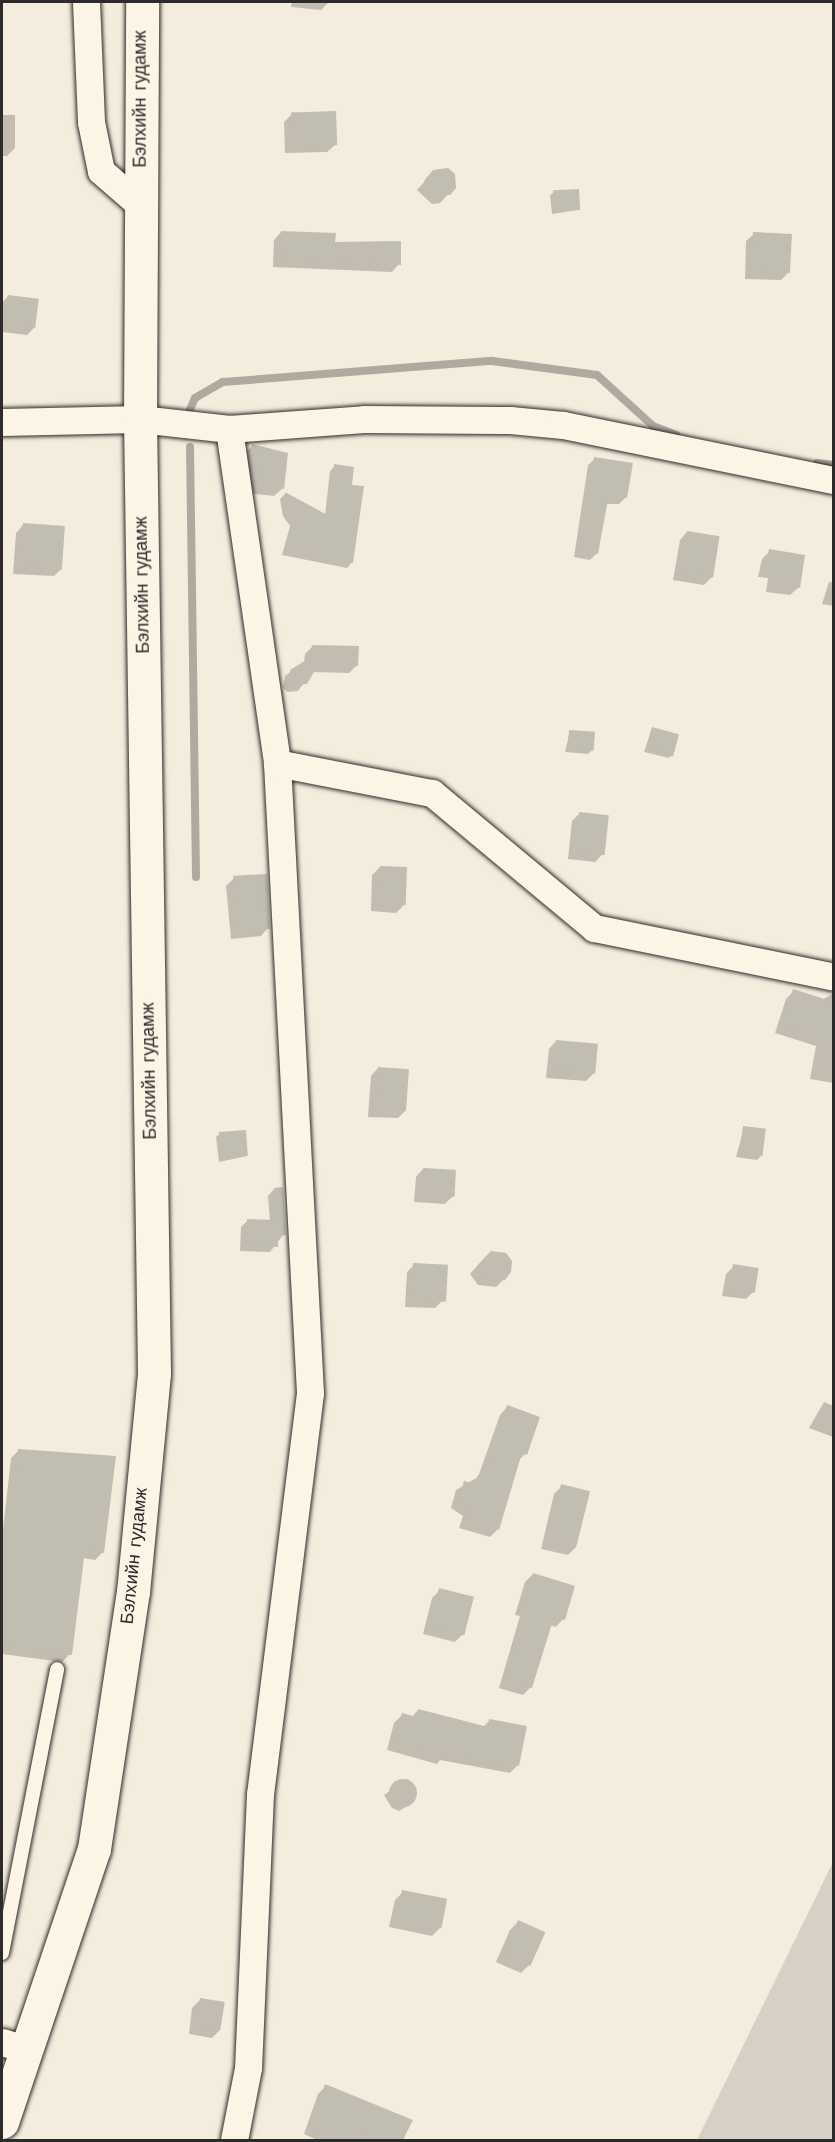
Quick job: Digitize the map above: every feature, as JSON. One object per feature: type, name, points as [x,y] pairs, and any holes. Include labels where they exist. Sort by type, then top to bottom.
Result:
[{"type":"main road","name":"Бэлхийн гудамж","points":[[2,2122],[15,2046],[94,1849],[133,1592],[154,1373],[140,419],[142,2]]},
{"type":"street","points":[[86,2],[91,122],[101,171],[141,206]]},
{"type":"street","points":[[2,422],[140,419],[229,429],[364,419],[510,420],[563,425],[834,480]]},
{"type":"street","points":[[229,429],[277,763],[310,1393],[260,1794],[248,2068],[234,2140]]},
{"type":"street","points":[[277,763],[432,793],[594,928],[834,977]]},
{"type":"lane","points":[[2,1953],[57,1669]]},
{"type":"shaded area","points":[[833,1862],[833,2140],[697,2140]]},
{"type":"building","points":[[336,111],[337,145],[292,147],[291,113]]},
{"type":"building","points":[[448,168],[455,174],[456,188],[450,195],[435,195],[424,181],[433,170]]},
{"type":"building","points":[[579,189],[580,210],[554,211],[553,190]]},
{"type":"building","points":[[281,231],[336,233],[335,242],[401,241],[401,265],[280,260]]},
{"type":"building","points":[[753,232],[792,234],[790,273],[751,271]]},
{"type":"building","points":[[8,295],[39,299],[35,328],[4,324]]},
{"type":"building","points":[[252,444],[288,453],[284,489],[253,485]]},
{"type":"building","points":[[594,457],[633,463],[627,498],[608,499],[598,554],[580,551]]},
{"type":"building","points":[[334,464],[354,467],[352,485],[364,486],[353,563],[286,550],[294,520],[288,510],[285,492],[329,516]]},
{"type":"building","points":[[23,523],[65,526],[62,570],[20,567]]},
{"type":"building","points":[[687,531],[720,536],[713,578],[680,572]]},
{"type":"building","points":[[769,549],[805,555],[800,588],[773,584],[775,571],[765,569]]},
{"type":"building","points":[[312,645],[359,646],[358,666],[318,665],[307,684],[296,685],[291,680],[290,670],[311,657]]},
{"type":"building","points":[[652,727],[679,734],[673,756],[646,749]]},
{"type":"building","points":[[569,730],[595,732],[594,751],[568,749]]},
{"type":"building","points":[[579,812],[609,815],[605,855],[575,852]]},
{"type":"building","points":[[380,866],[407,867],[406,905],[379,904]]},
{"type":"building","points":[[267,874],[270,929],[236,931],[233,876]]},
{"type":"building","points":[[793,989],[834,1002],[834,1042],[781,1026]]},
{"type":"building","points":[[556,1040],[598,1044],[595,1074],[553,1070]]},
{"type":"building","points":[[378,1067],[409,1069],[406,1111],[375,1109]]},
{"type":"building","points":[[743,1126],[766,1129],[762,1157],[740,1154]]},
{"type":"building","points":[[246,1130],[248,1156],[221,1158],[219,1132]]},
{"type":"building","points":[[423,1168],[456,1170],[455,1197],[422,1195]]},
{"type":"building","points":[[283,1187],[286,1235],[278,1235],[278,1247],[246,1245],[247,1219],[276,1220],[274,1188]]},
{"type":"building","points":[[491,1251],[506,1253],[512,1261],[511,1272],[505,1280],[490,1281],[477,1266]]},
{"type":"building","points":[[413,1263],[448,1265],[446,1302],[411,1300]]},
{"type":"building","points":[[733,1264],[759,1268],[755,1293],[729,1289]]},
{"type":"building","points":[[507,1405],[540,1417],[527,1455],[522,1453],[499,1530],[466,1521],[470,1508],[458,1500],[464,1481],[475,1484],[478,1475],[483,1476]]},
{"type":"building","points":[[18,1449],[116,1456],[104,1553],[85,1550],[72,1655],[2,1646],[2,1601]]},
{"type":"building","points":[[561,1484],[590,1491],[576,1548],[547,1540]]},
{"type":"building","points":[[533,1573],[575,1586],[565,1620],[554,1617],[532,1688],[505,1680],[527,1609],[522,1607]]},
{"type":"building","points":[[439,1588],[474,1597],[464,1636],[429,1627]]},
{"type":"building","points":[[418,1709],[488,1727],[489,1719],[527,1726],[519,1766],[447,1752],[446,1757],[394,1743],[402,1713],[416,1717]]},
{"type":"building","points":[[403,1779],[413,1783],[417,1793],[413,1803],[403,1807],[393,1803],[389,1793],[393,1783]]},
{"type":"building","points":[[402,1890],[447,1899],[441,1928],[396,1919]]},
{"type":"building","points":[[518,1920],[545,1932],[530,1966],[503,1954]]},
{"type":"building","points":[[200,1998],[225,2002],[220,2031],[195,2027]]},
{"type":"building","points":[[325,2084],[413,2120],[403,2140],[380,2140],[354,2129],[350,2140],[321,2140],[324,2132],[311,2127]]},
{"type":"waterway","points":[[189,412],[195,398],[223,382],[492,361],[597,375],[653,426],[676,435]]},
{"type":"waterway","points":[[190,447],[196,877]]},
{"type":"waterway","points":[[817,463],[834,465]]}]
